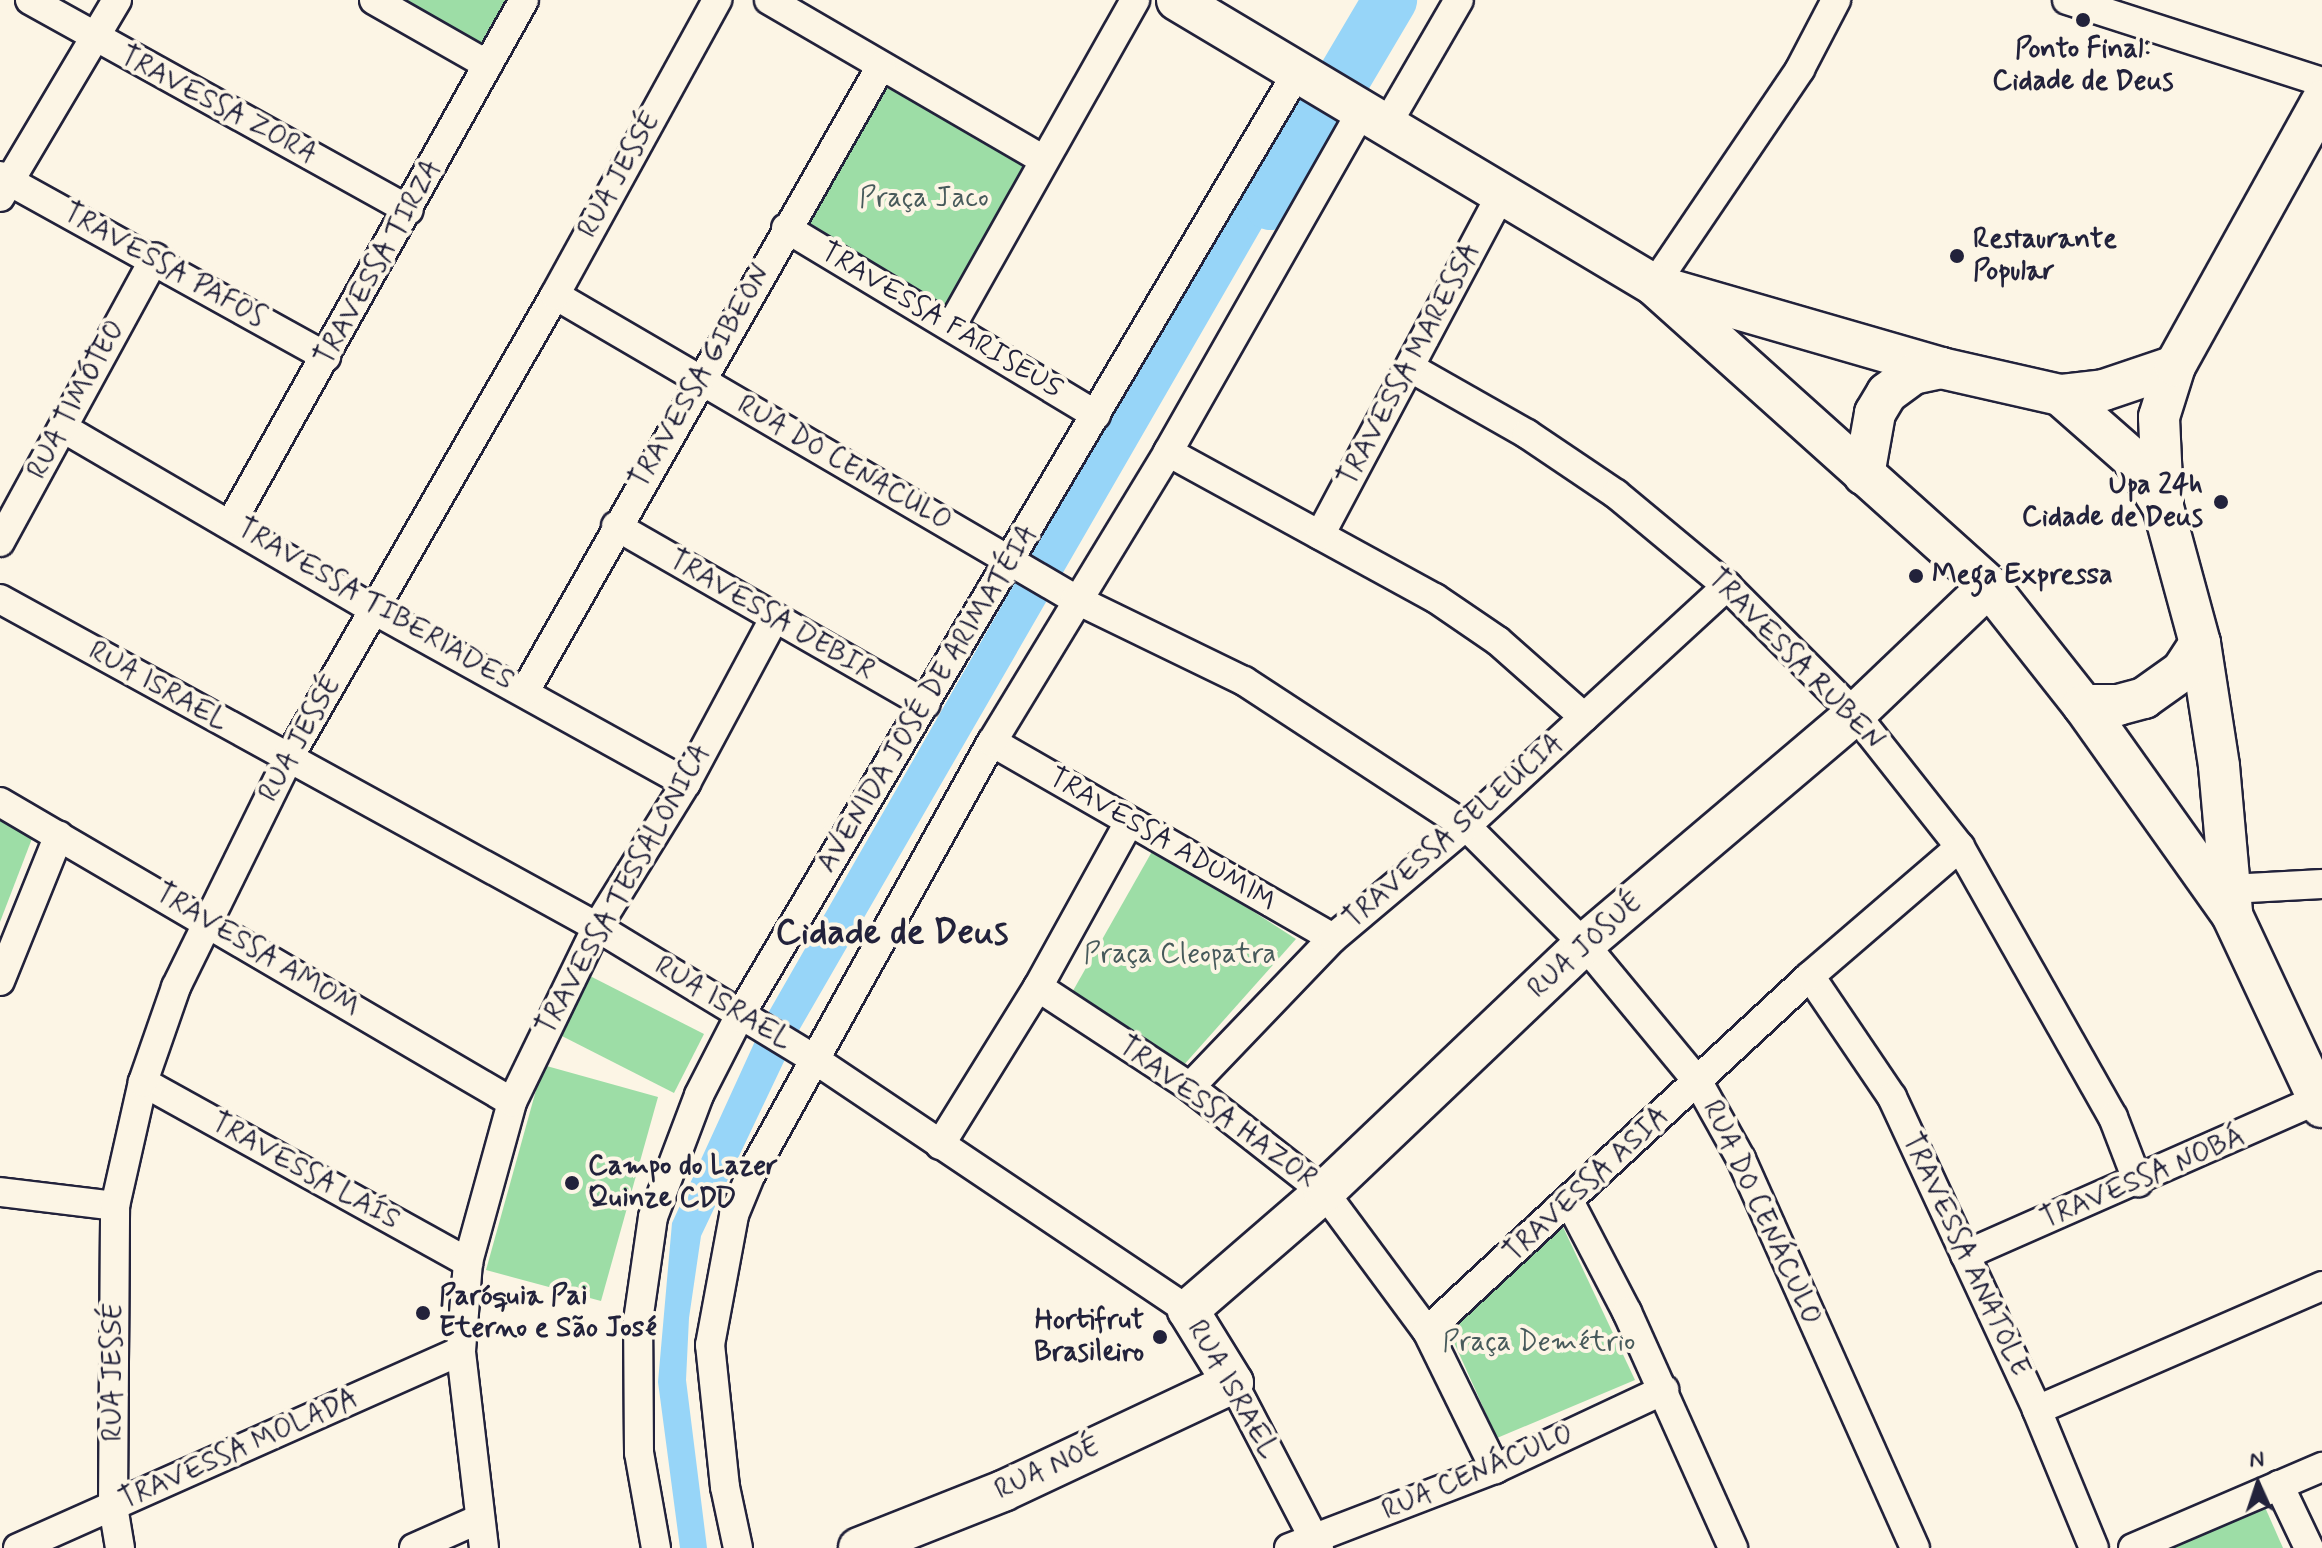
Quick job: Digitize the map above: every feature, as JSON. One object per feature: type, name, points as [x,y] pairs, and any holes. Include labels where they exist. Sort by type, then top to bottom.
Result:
[{"type":"main road","points":[[1177,0],[1654,285],[1989,586],[2231,902],[2317,1085]]},
{"type":"main road","points":[[2231,902],[2200,643],[2163,507],[2159,417],[2175,366],[2322,101]]},
{"type":"main road","points":[[1654,285],[1941,368],[2060,395],[2104,390],[2175,366]]},
{"type":"main road","points":[[1864,475],[1875,413],[1887,393],[1913,374],[1941,368]]},
{"type":"main road","points":[[2060,395],[2134,460],[2163,507]]},
{"type":"main road","name":"RUA JOSUÉ","points":[[1188,1310],[1324,1192],[1584,944],[1855,714],[1989,586]]},
{"type":"main road","points":[[2083,705],[2118,705],[2144,698],[2182,671],[2200,643]]},
{"type":"main road","name":"RUA ISRAEL","points":[[1188,1310],[1233,1383]]},
{"type":"main road","name":"RUA NOÉ","points":[[859,1548],[1003,1491],[1233,1383]]},
{"type":"street","name":"TRAVESSA ZORA","points":[[30,0],[95,40],[409,210]]},
{"type":"street","points":[[3,185],[117,0]]},
{"type":"street","points":[[374,0],[488,65]]},
{"type":"street","name":"TRAVESSA TIRZA","points":[[231,523],[524,0]]},
{"type":"street","name":"RUA JESSÉ","points":[[120,1548],[113,1506],[115,1206],[143,1082],[206,920],[288,759],[555,295],[717,0]]},
{"type":"street","points":[[769,0],[1044,160]]},
{"type":"street","points":[[952,325],[1135,0]]},
{"type":"street","points":[[738,1548],[715,1399],[710,1345],[714,1307],[734,1215],[809,1056],[992,742],[1070,596],[1168,452],[1366,112],[1459,0]]},
{"type":"street","points":[[1654,285],[1800,69],[1836,0]]},
{"type":"street","points":[[2067,0],[2322,82]]},
{"type":"street","name":"TRAVESSA GIBEON","points":[[525,691],[616,526],[881,66]]},
{"type":"street","name":"AVENIDA JOSÉ DE ARIMATÉIA","points":[[656,1548],[639,1453],[638,1321],[653,1217],[699,1095],[926,704],[1017,562],[1096,415],[1304,75]]},
{"type":"street","name":"TRAVESSA PAFOS","points":[[3,185],[155,258],[326,357]]},
{"type":"street","name":"TRAVESSA MARESSA","points":[[1320,535],[1501,195]]},
{"type":"street","name":"TRAVESSA FARISEUS","points":[[786,228],[952,325],[1096,415]]},
{"type":"street","name":"RUA TIMÓTEO","points":[[0,542],[155,258]]},
{"type":"street","name":"RUA DO CENACULO","points":[[555,295],[1017,562],[1070,596]]},
{"type":"street","name":"TRAVESSA RUBEN","points":[[1411,368],[1527,434],[1616,494],[1727,586],[1855,714],[1960,847],[2113,1117],[2138,1182]]},
{"type":"street","name":"TRAVESSA TIBERIADES","points":[[63,428],[231,523],[374,610],[686,783]]},
{"type":"street","points":[[1168,452],[1435,598],[1498,641],[1584,717]]},
{"type":"street","name":"TRAVESSA DEBIR","points":[[616,526],[926,704]]},
{"type":"street","name":"TRAVESSA SELEUCIA","points":[[1190,1087],[1333,938],[1466,826],[1727,586]]},
{"type":"street","name":"RUA DO CENÁCULO","points":[[1070,596],[1244,681],[1466,826],[1584,944],[1698,1082],[1741,1159],[1915,1548]]},
{"type":"street","name":"RUA ISRAEL","points":[[0,599],[597,927],[745,1020],[809,1056],[1188,1310]]},
{"type":"street","name":"TRAVESSA TESSALONICA","points":[[484,1548],[477,1520],[461,1351],[468,1262],[512,1102],[597,927],[686,783],[774,619]]},
{"type":"street","name":"TRAVESSA ADUMIM","points":[[992,742],[1333,938]]},
{"type":"street","name":"TRAVESSA AMOM","points":[[0,802],[512,1102]]},
{"type":"street","points":[[940,1145],[1038,987],[1129,822]]},
{"type":"street","points":[[0,981],[59,835]]},
{"type":"street","name":"TRAVESSA ASIA","points":[[1427,1331],[1570,1203],[1810,976],[1960,847]]},
{"type":"street","points":[[2231,902],[2322,884]]},
{"type":"street","name":"TRAVESSA ANATOLE","points":[[1810,976],[1892,1097],[2037,1410],[2094,1548]]},
{"type":"street","name":"TRAVESSA HAZOR","points":[[1038,987],[1190,1087],[1324,1192],[1427,1331],[1495,1469]]},
{"type":"street","name":"TRAVESSA LAÍS","points":[[143,1082],[468,1262]]},
{"type":"street","name":"TRAVESSA NOBÁ","points":[[1965,1255],[2138,1182],[2317,1085]]},
{"type":"street","points":[[0,1192],[115,1206]]},
{"type":"street","points":[[1570,1203],[1664,1390],[1730,1547]]},
{"type":"street","points":[[2037,1410],[2322,1286]]},
{"type":"street","name":"TRAVESSA MOLADA","points":[[18,1548],[461,1351]]},
{"type":"street","name":"RUA ISRAEL","points":[[1233,1383],[1307,1545]]},
{"type":"street","name":"RUA CENÁCULO","points":[[1307,1545],[1495,1469],[1664,1390]]},
{"type":"street","points":[[2133,1548],[2322,1467]]},
{"type":"street","points":[[2279,1485],[2309,1548]]},
{"type":"street","points":[[414,1548],[477,1520]]},
{"type":"green space","points":[[393,0],[515,0],[485,53]]},
{"type":"green space","name":"Praça Jaco","points":[[886,79],[1047,171],[961,318],[801,226]]},
{"type":"green space","points":[[0,817],[33,836],[0,922]]},
{"type":"green space","name":"Praça Cleopatra","points":[[1154,848],[1296,939],[1182,1067],[1070,996]]},
{"type":"green space","points":[[588,975],[704,1034],[674,1093],[556,1033]]},
{"type":"green space","name":"Campo do Lazer Quinze CDD","points":[[543,1065],[658,1097],[601,1301],[486,1270]]},
{"type":"green space","name":"Praça Demétrio","points":[[1563,1227],[1635,1380],[1497,1438],[1448,1329]]},
{"type":"green space","points":[[2264,1505],[2283,1548],[2158,1548]]},
{"type":"water","points":[[1279,122],[1312,141],[798,1032],[701,1236],[689,1318],[686,1380],[707,1548],[680,1548],[658,1382],[672,1223],[767,1015]]},
{"type":"waterway","points":[[1270,203],[1390,0]]},
{"type":"place","name":"Ponto Final: Cidade de Deus","points":[[2083,20]]},
{"type":"place","name":"Restaurante Popular","points":[[1957,256]]},
{"type":"place","name":"Upa 24h Cidade de Deus","points":[[2221,502]]},
{"type":"place","name":"Mega Expressa","points":[[1916,576]]},
{"type":"place","name":"Campo do Lazer Quinze CDD","points":[[572,1183]]},
{"type":"place","name":"Paróquia Pai Eterno e São José","points":[[423,1313]]},
{"type":"place","name":"Hortifrut Brasileiro","points":[[1160,1337]]},
{"type":"district","name":"Cidade de Deus","points":[[892,934]]}]
